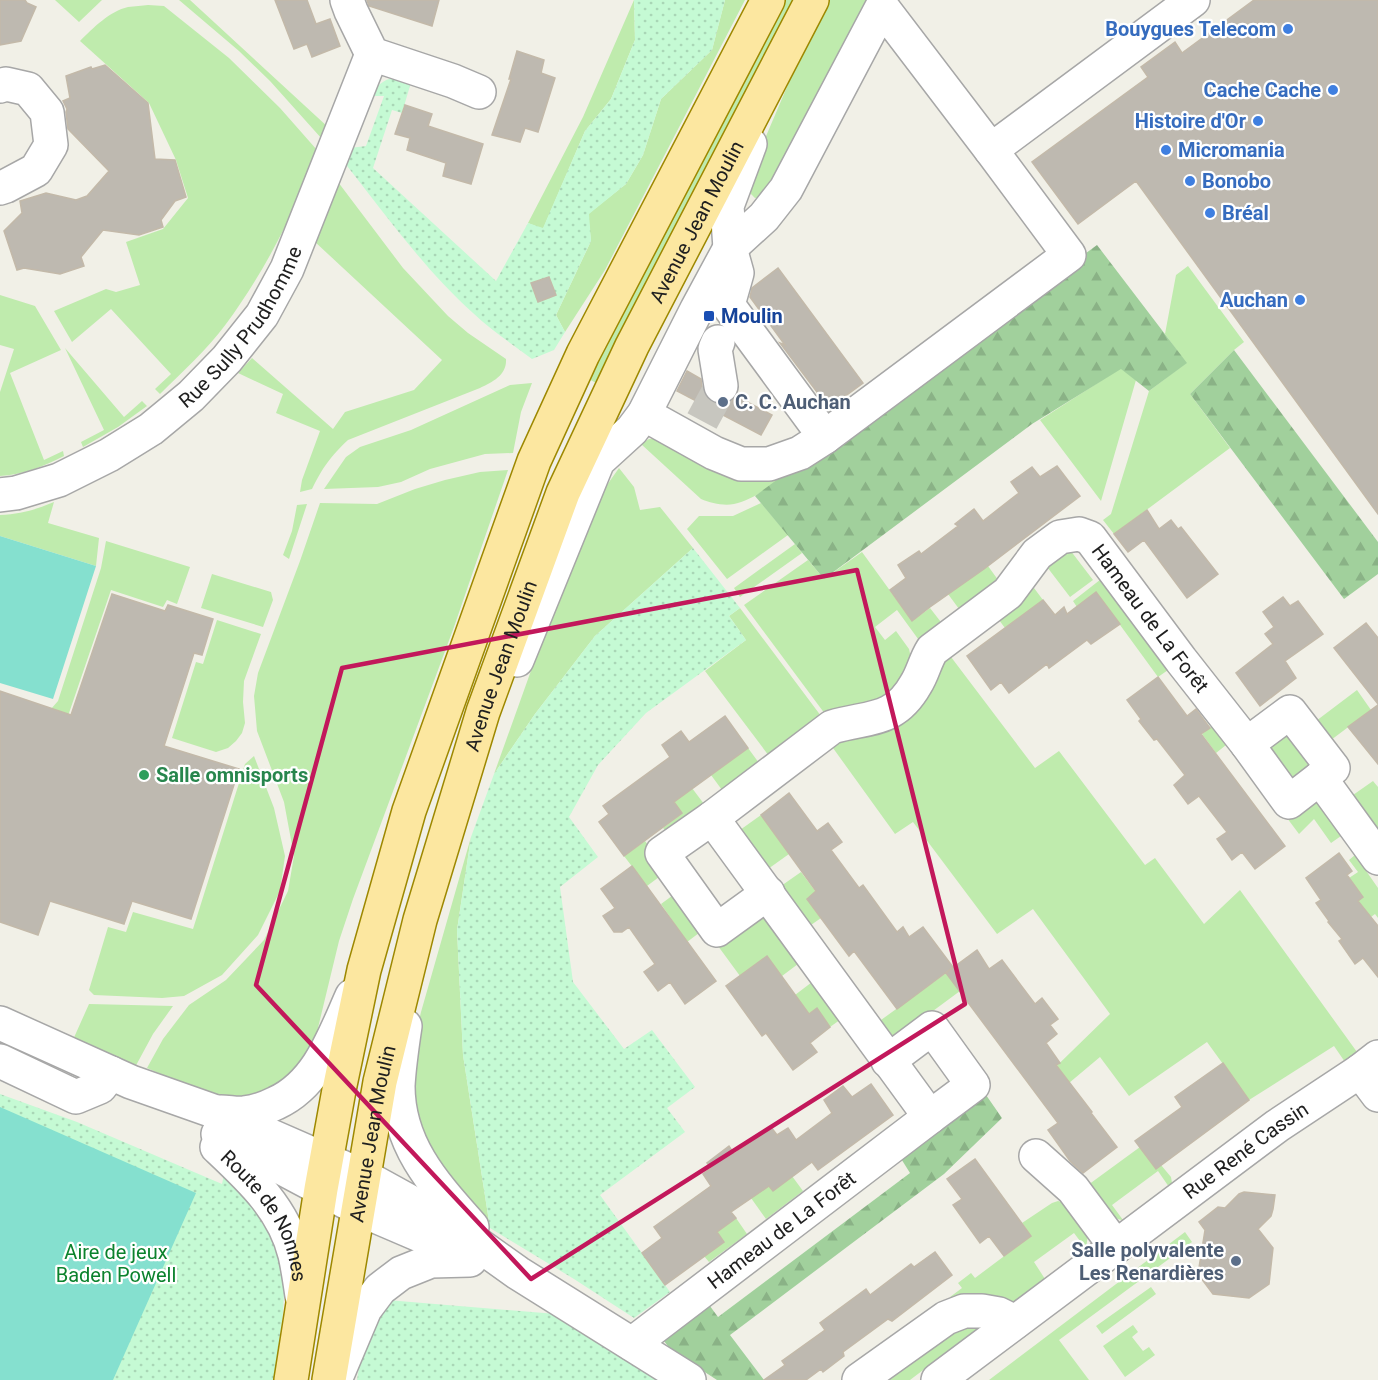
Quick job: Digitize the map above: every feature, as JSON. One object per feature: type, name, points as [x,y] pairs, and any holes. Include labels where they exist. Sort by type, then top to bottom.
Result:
[{"type":"main road","name":"Avenue Jean Moulin","points":[[291,1380],[323,1175],[339,1090],[364,970],[409,811],[534,461],[583,354],[768,0]]},
{"type":"main road","name":"Avenue Jean Moulin","points":[[329,1380],[380,1082],[420,920],[483,712],[563,493],[632,346],[812,0]]},
{"type":"street","points":[[347,0],[372,54],[479,92]]},
{"type":"street","points":[[991,150],[1193,0]]},
{"type":"street","points":[[483,712],[519,658],[598,461],[632,430],[644,414],[730,248],[764,217],[786,189],[884,3],[1069,255],[825,437],[800,453],[769,465],[741,464],[714,453],[697,431],[644,414]]},
{"type":"street","name":"Rue Sully Prudhomme","points":[[0,495],[16,494],[60,480],[109,455],[152,429],[191,396],[227,359],[262,315],[287,269],[372,54]]},
{"type":"street","points":[[721,386],[715,349],[737,273],[730,248],[727,206],[781,59]]},
{"type":"street","points":[[0,188],[36,170],[51,145],[47,112],[28,89],[2,84]]},
{"type":"street","points":[[723,323],[825,437]]},
{"type":"street","name":"Hameau de La Forêt","points":[[768,893],[717,930],[662,853],[832,727],[885,715],[902,703],[917,683],[923,665],[932,650],[1008,593],[1037,554],[1060,537],[1069,535],[1079,534],[1090,538],[1289,802],[1320,778]]},
{"type":"street","points":[[1247,744],[1290,712],[1333,768],[1320,778],[1378,858]]},
{"type":"street","points":[[712,818],[930,1117]]},
{"type":"street","points":[[420,920],[400,1066],[398,1087],[401,1116],[409,1144],[420,1163],[472,1227],[518,1273]]},
{"type":"street","points":[[216,1112],[244,1113],[264,1109],[298,1089],[313,1074],[323,1059],[364,970]]},
{"type":"street","name":"Route de Nonnes","points":[[0,1023],[121,1078],[216,1112],[323,1175]]},
{"type":"street","name":"Hameau de La Forêt","points":[[632,1344],[974,1085],[932,1028],[888,1060]]},
{"type":"street","points":[[0,1061],[76,1097],[121,1078]]},
{"type":"street","name":"Rue René Cassin","points":[[938,1380],[1277,1126],[1372,1075]]},
{"type":"street","name":"Route de Nonnes","points":[[121,1078],[183,1116],[323,1175]]},
{"type":"street","name":"Route de Nonnes","points":[[183,1116],[253,1180],[272,1205],[284,1225],[295,1253],[303,1300]]},
{"type":"street","points":[[1036,1156],[1073,1189],[1116,1247]]},
{"type":"street","points":[[323,1175],[359,1209],[478,1260],[518,1273]]},
{"type":"street","points":[[323,1175],[365,1177],[445,1221],[518,1273],[689,1380]]},
{"type":"street","points":[[335,1380],[365,1310],[380,1289],[401,1273],[431,1261],[478,1260]]},
{"type":"street","points":[[859,1380],[946,1318],[964,1311],[999,1314],[1015,1322]]},
{"type":"highlighted area","points":[[857,570],[965,1004],[531,1279],[256,985],[342,668]]},
{"type":"green space","points":[[55,0],[102,0],[79,22]]},
{"type":"green space","points":[[179,0],[190,0],[329,128],[322,139],[270,81]]},
{"type":"green space","points":[[634,0],[635,40],[611,99],[585,131],[543,229],[528,223],[583,117]]},
{"type":"green space","points":[[634,0],[725,0],[712,50],[661,99],[643,155],[626,184],[589,214],[591,241],[556,315],[565,332],[554,350],[532,359],[494,331],[455,296],[406,240],[344,162],[350,148],[366,146],[384,96],[369,96],[379,85],[392,78],[412,79],[402,113],[392,110],[373,168],[496,281],[528,223],[543,228],[585,131],[611,99],[635,40]]},
{"type":"green space","points":[[725,0],[745,0],[605,270],[565,332],[556,315],[591,241],[588,214],[626,184],[643,155],[661,99],[712,50]]},
{"type":"green space","points":[[785,0],[796,0],[596,383],[587,378]]},
{"type":"green space","points":[[826,0],[873,0],[763,197],[755,198],[750,193],[749,176]]},
{"type":"green space","points":[[164,6],[229,58],[280,108],[317,150],[290,217],[240,305],[219,334],[160,394],[155,389],[171,374],[111,309],[72,342],[54,311],[106,289],[116,292],[140,285],[126,242],[163,229],[188,198],[176,160],[149,103],[80,41],[115,12],[128,7]]},
{"type":"green space","points":[[338,182],[403,268],[448,316],[506,359],[506,365],[502,374],[485,386],[348,440],[327,463],[312,489],[300,492],[302,480],[320,431],[276,413],[283,394],[238,373],[252,358],[333,429],[345,412],[414,390],[442,360],[314,241]]},
{"type":"green space","points":[[1097,245],[1187,363],[1149,391],[1121,369],[1032,424],[824,579],[755,496]]},
{"type":"green space","points":[[1188,266],[1244,342],[1190,394],[1230,448],[1114,534],[1103,520],[1111,514],[1149,391],[1186,363],[1165,334],[1176,275]]},
{"type":"green space","points":[[0,295],[35,306],[61,350],[10,373],[44,460],[63,451],[64,456],[17,474],[0,476],[0,392],[14,349],[0,345]]},
{"type":"green space","points":[[65,348],[124,417],[142,401],[147,406],[118,427],[83,447],[81,442],[104,430]]},
{"type":"green space","points":[[1234,350],[1378,542],[1378,574],[1344,599],[1190,394]]},
{"type":"green space","points":[[1121,368],[1136,380],[1101,501],[1040,420]]},
{"type":"green space","points":[[532,383],[521,412],[513,453],[485,454],[430,469],[401,482],[378,487],[324,489],[346,457],[360,447],[411,430],[510,385]]},
{"type":"green space","points":[[659,438],[802,461],[753,497],[734,504],[717,504],[701,499],[641,444],[649,439]]},
{"type":"green space","points":[[619,468],[634,487],[640,510],[660,507],[693,548],[595,636],[535,714],[494,774],[562,584],[595,502]]},
{"type":"green space","points":[[508,470],[454,627],[353,899],[339,941],[312,1048],[291,1076],[264,1093],[247,1097],[199,1091],[147,1068],[163,1039],[189,1005],[226,980],[264,940],[288,891],[294,856],[284,802],[257,731],[254,696],[258,673],[320,503],[377,504],[445,480],[480,472]]},
{"type":"green space","points":[[54,502],[48,523],[99,538],[96,566],[0,536],[0,515],[28,511]]},
{"type":"green space","points":[[761,503],[788,535],[727,579],[687,529],[699,516],[733,516]]},
{"type":"green space","points":[[307,504],[289,559],[283,555],[292,531],[297,505]]},
{"type":"green space","points":[[0,536],[96,566],[53,699],[0,683]]},
{"type":"green space","points":[[106,541],[190,567],[177,604],[167,600],[163,607],[111,590],[68,716],[51,709],[58,701],[101,568]]},
{"type":"green space","points":[[795,544],[802,553],[740,597],[734,588]]},
{"type":"green space","points":[[1067,546],[1093,580],[1070,597],[1044,563]]},
{"type":"green space","points":[[693,548],[740,608],[729,616],[746,640],[646,713],[598,765],[569,817],[598,857],[560,887],[573,982],[624,1049],[652,1030],[695,1087],[667,1108],[685,1132],[600,1195],[670,1292],[634,1318],[490,1228],[463,1055],[457,930],[471,837],[494,774],[535,714],[595,636]]},
{"type":"green space","points":[[862,552],[912,621],[930,608],[944,626],[921,643],[897,610],[875,627],[885,640],[896,631],[909,649],[911,658],[892,696],[846,711],[831,709],[825,714],[744,605],[808,560],[824,579]]},
{"type":"green space","points":[[988,566],[1001,584],[962,613],[948,594]]},
{"type":"green space","points":[[212,574],[271,592],[273,600],[263,627],[201,608]]},
{"type":"green space","points":[[1105,576],[1171,668],[1158,677],[1096,592],[1077,607],[1073,601]]},
{"type":"green space","points":[[1034,588],[1043,600],[1005,628],[996,616]]},
{"type":"green space","points":[[740,608],[821,716],[769,756],[705,671],[746,640],[729,616]]},
{"type":"green space","points":[[217,620],[261,634],[244,681],[245,723],[242,733],[228,748],[216,752],[172,738],[196,662],[203,664]]},
{"type":"green space","points":[[948,653],[1035,768],[1059,751],[1145,865],[1155,858],[1204,924],[1240,890],[1357,1052],[1345,1062],[1334,1046],[1249,1100],[1207,1042],[1129,1096],[1100,1057],[1044,1104],[1033,1089],[1110,1014],[1033,909],[997,934],[913,822],[895,834],[833,748]]},
{"type":"green space","points":[[1357,690],[1371,710],[1331,740],[1316,721]]},
{"type":"green space","points":[[1204,703],[1231,741],[1216,753],[1202,734],[1211,727],[1197,708]]},
{"type":"green space","points":[[1284,730],[1313,768],[1291,784],[1263,745]]},
{"type":"green space","points":[[748,748],[759,763],[722,790],[711,775]]},
{"type":"green space","points":[[254,756],[274,808],[285,856],[280,891],[258,935],[222,975],[184,996],[162,998],[94,995],[89,990],[108,927],[126,932],[133,912],[193,929],[245,764]]},
{"type":"green space","points":[[1373,781],[1378,787],[1378,829],[1353,795]]},
{"type":"green space","points":[[692,788],[704,804],[667,832],[663,828],[682,813],[674,802]]},
{"type":"green space","points":[[1314,798],[1341,836],[1331,843],[1314,819],[1299,834],[1287,818]]},
{"type":"green space","points":[[761,815],[789,854],[768,869],[740,830]]},
{"type":"green space","points":[[471,837],[457,930],[463,1055],[490,1228],[465,1200],[426,1148],[411,1099],[414,1042]]},
{"type":"green space","points":[[645,841],[667,871],[647,886],[624,856]]},
{"type":"green space","points":[[1355,855],[1378,888],[1378,918],[1375,914],[1367,920],[1355,903],[1363,897],[1349,878],[1358,872],[1349,860]]},
{"type":"green space","points":[[801,872],[816,892],[807,899],[821,918],[811,925],[781,886]]},
{"type":"green space","points":[[680,890],[707,927],[687,942],[661,904]]},
{"type":"green space","points":[[767,911],[802,961],[782,976],[766,957],[740,976],[718,946]]},
{"type":"green space","points":[[946,973],[960,991],[895,1039],[881,1020]]},
{"type":"green space","points":[[816,979],[844,1017],[830,1027],[817,1008],[809,1014],[795,995]]},
{"type":"green space","points":[[89,1004],[173,1006],[153,1034],[133,1071],[72,1042]]},
{"type":"green space","name":"Aire de jeux Baden Powell","points":[[0,1094],[77,1122],[222,1184],[226,1172],[272,1227],[285,1274],[275,1380],[0,1380]]},
{"type":"green space","points":[[986,1095],[1002,1118],[944,1174],[730,1335],[764,1380],[717,1380],[671,1350],[664,1341],[669,1331],[707,1302],[718,1317],[910,1173],[900,1157]]},
{"type":"green space","points":[[0,1107],[196,1193],[113,1380],[0,1380]]},
{"type":"green space","points":[[1140,1147],[1156,1169],[1161,1165],[1171,1177],[1172,1183],[1169,1187],[1158,1171],[1112,1205],[1123,1220],[1118,1219],[1108,1212],[1088,1185]]},
{"type":"green space","points":[[792,1176],[803,1191],[766,1219],[751,1198],[768,1185]]},
{"type":"green space","points":[[1058,1201],[1064,1203],[1088,1234],[1086,1249],[1074,1233],[1034,1262],[1045,1279],[1010,1305],[956,1304],[950,1297],[962,1288],[958,1283],[971,1273],[975,1278],[1031,1236],[1022,1223]]},
{"type":"green space","points":[[736,1218],[747,1234],[709,1262],[704,1256],[724,1242],[717,1232]]},
{"type":"green space","points":[[1185,1232],[1192,1242],[1059,1340],[1089,1380],[989,1380]]},
{"type":"green space","points":[[1151,1287],[1156,1294],[1102,1334],[1096,1326]]},
{"type":"green space","points":[[387,1300],[556,1314],[665,1380],[357,1380],[362,1349]]},
{"type":"green space","points":[[988,1321],[910,1380],[880,1380],[941,1332]]},
{"type":"green space","points":[[1133,1325],[1138,1332],[1132,1337],[1143,1351],[1149,1347],[1155,1355],[1125,1377],[1103,1346]]},
{"type":"building","points":[[0,0],[25,0],[36,7],[21,41],[0,45]]},
{"type":"building","points":[[275,0],[307,0],[316,24],[330,19],[340,46],[312,57],[307,44],[294,49]]},
{"type":"building","points":[[367,0],[439,0],[432,26],[369,6]]},
{"type":"building","points":[[1254,0],[1378,0],[1378,514],[1136,181],[1078,224],[1032,162],[1148,77],[1141,67],[1175,42],[1182,53]]},
{"type":"building","points":[[517,51],[544,60],[541,73],[555,78],[538,132],[525,128],[520,142],[492,135],[511,79],[509,79]]},
{"type":"building","points":[[105,65],[148,103],[155,159],[175,160],[186,197],[175,201],[161,220],[163,227],[139,235],[103,230],[81,257],[84,266],[60,274],[24,268],[17,270],[4,231],[22,213],[20,201],[46,193],[76,200],[87,196],[109,171],[68,129],[67,109],[63,101],[70,98],[66,76],[91,67],[92,69]]},
{"type":"building","points":[[405,105],[432,114],[428,126],[483,144],[471,184],[443,176],[446,163],[407,150],[410,138],[395,134]]},
{"type":"building","points":[[778,268],[863,383],[829,408],[780,343],[785,345],[750,297],[752,288]]},
{"type":"building","points":[[549,277],[556,295],[538,302],[531,283]]},
{"type":"building","name":"C. C. Auchan","points":[[687,371],[701,379],[706,397],[714,403],[725,404],[736,396],[772,415],[761,435],[677,391]]},
{"type":"building","points":[[1057,466],[1080,496],[912,621],[890,590],[906,578],[898,565],[919,551],[921,554],[958,526],[955,524],[974,509],[983,521],[1019,493],[1011,482],[1032,467],[1040,477]]},
{"type":"building","points":[[1147,510],[1159,529],[1171,520],[1178,529],[1181,527],[1218,574],[1187,598],[1144,540],[1128,552],[1114,534]]},
{"type":"building","points":[[1096,592],[1120,624],[1091,644],[1087,640],[1049,668],[1047,664],[1009,693],[1001,682],[991,690],[967,656],[1043,600],[1055,615],[1064,607],[1067,614]]},
{"type":"building","name":"Salle omnisports","points":[[112,594],[165,611],[168,605],[213,619],[202,655],[194,653],[164,746],[239,769],[191,919],[132,901],[124,924],[50,901],[38,935],[0,922],[0,691],[71,715]]},
{"type":"building","points":[[1283,597],[1290,606],[1298,601],[1323,634],[1285,661],[1296,678],[1260,706],[1236,673],[1273,644],[1265,634],[1274,627],[1263,612]]},
{"type":"building","points":[[1366,623],[1378,638],[1378,704],[1334,648]]},
{"type":"building","points":[[1158,677],[1187,716],[1196,709],[1210,728],[1201,734],[1285,846],[1255,869],[1242,852],[1232,860],[1217,839],[1227,832],[1199,796],[1188,804],[1174,785],[1185,775],[1157,739],[1154,740],[1139,721],[1141,719],[1127,700]]},
{"type":"building","points":[[1378,705],[1378,764],[1348,727]]},
{"type":"building","points":[[725,716],[748,748],[674,802],[682,813],[624,856],[599,822],[609,814],[603,806],[670,757],[662,745],[681,731],[689,742]]},
{"type":"building","points":[[789,793],[817,831],[828,823],[842,842],[831,850],[859,888],[863,885],[897,932],[903,927],[909,937],[923,927],[953,967],[897,1009],[854,951],[849,956],[807,899],[816,891],[761,815]]},
{"type":"building","points":[[1339,853],[1352,871],[1347,875],[1363,897],[1358,901],[1378,926],[1378,977],[1363,958],[1355,964],[1339,941],[1342,939],[1316,903],[1321,900],[1306,878]]},
{"type":"building","points":[[632,866],[716,981],[685,1004],[670,982],[658,991],[644,972],[655,964],[629,927],[622,932],[614,932],[603,916],[615,908],[601,889]]},
{"type":"building","points":[[977,950],[989,969],[1002,960],[1035,1004],[1042,998],[1058,1019],[1050,1025],[1057,1034],[1046,1043],[1060,1063],[1056,1065],[1117,1147],[1083,1173],[1070,1161],[1048,1130],[1058,1123],[946,973]]},
{"type":"building","points":[[767,956],[809,1014],[817,1008],[830,1027],[810,1043],[817,1052],[793,1070],[766,1033],[762,1036],[726,986]]},
{"type":"building","points":[[1223,1063],[1249,1100],[1156,1169],[1135,1141],[1182,1107],[1175,1097]]},
{"type":"building","points":[[871,1084],[893,1115],[818,1170],[812,1162],[773,1191],[769,1186],[731,1212],[736,1218],[717,1232],[724,1242],[665,1285],[642,1253],[662,1238],[654,1227],[711,1186],[703,1174],[711,1168],[707,1163],[729,1146],[734,1154],[771,1127],[777,1135],[788,1128],[796,1140],[832,1113],[824,1100],[843,1086],[852,1097]]},
{"type":"building","points":[[975,1159],[1031,1236],[1004,1256],[989,1236],[980,1243],[953,1205],[962,1199],[947,1179]]},
{"type":"building","name":"Salle polyvalente Les Renardières","points":[[1244,1192],[1275,1195],[1271,1216],[1258,1229],[1273,1248],[1269,1284],[1249,1298],[1213,1294],[1198,1274],[1205,1230],[1199,1222],[1218,1207],[1225,1208]]},
{"type":"building","points":[[935,1252],[952,1275],[892,1321],[888,1319],[843,1352],[844,1356],[823,1372],[821,1369],[806,1380],[764,1380],[785,1365],[782,1361],[825,1330],[820,1323],[866,1289],[870,1295],[911,1264],[914,1267]]},
{"type":"tunnel","points":[[702,421],[721,386]]},
{"type":"place","name":"Bouygues Telecom","points":[[1288,29]]},
{"type":"place","name":"Cache Cache","points":[[1333,90]]},
{"type":"place","name":"Histoire d'Or","points":[[1258,121]]},
{"type":"place","name":"Micromania","points":[[1166,150]]},
{"type":"place","name":"Bonobo","points":[[1190,181]]},
{"type":"place","name":"Bréal","points":[[1210,213]]},
{"type":"place","name":"Auchan","points":[[1300,300]]},
{"type":"place","name":"Moulin","points":[[709,316]]},
{"type":"place","name":"C. C. Auchan","points":[[723,402]]},
{"type":"place","name":"Salle omnisports","points":[[144,775]]},
{"type":"place","name":"Salle polyvalente Les Renardières","points":[[1236,1261]]}]
